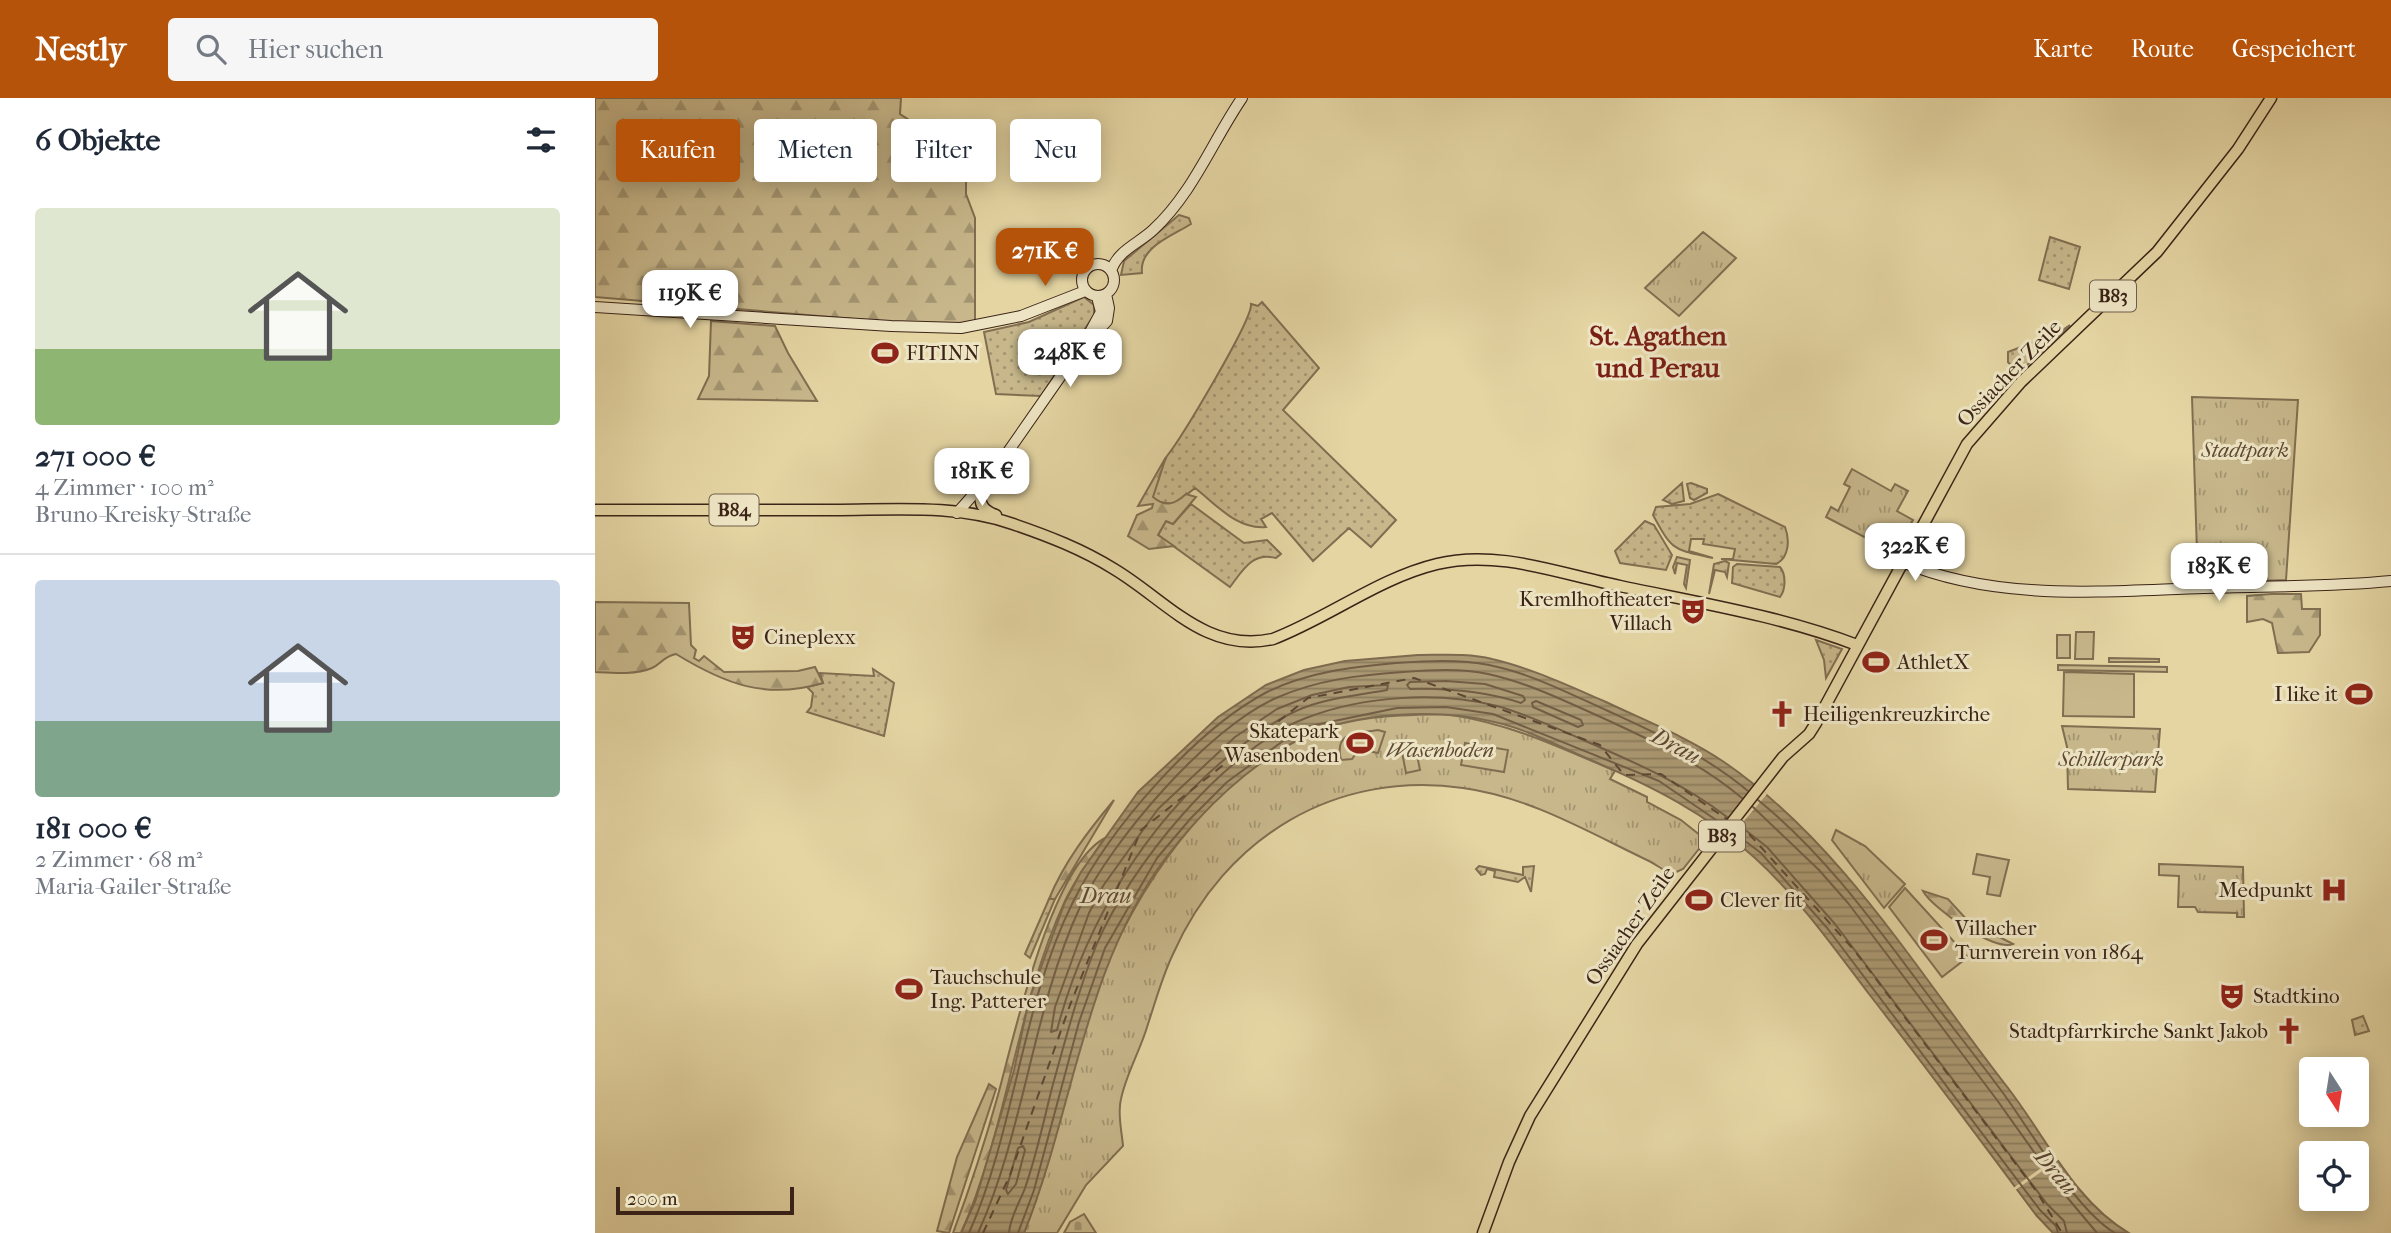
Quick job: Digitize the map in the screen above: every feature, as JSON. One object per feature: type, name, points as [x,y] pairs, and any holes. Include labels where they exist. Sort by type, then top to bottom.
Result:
[{"type":"main road","name":"Ossiacher Zeile","points":[[1483,1233],[1509,1162],[1530,1116],[1637,944],[1673,895],[1771,776],[1783,757],[1809,734],[1949,475],[1979,428],[2021,382],[2157,252],[2238,149],[2271,98]]},
{"type":"main road","points":[[983,483],[979,497],[987,512],[1016,520],[1020,526]]},
{"type":"main road","name":"B84","points":[[595,510],[936,509],[957,513],[1020,526],[1082,550],[1104,562],[1212,636],[1249,642],[1286,634],[1409,573],[1437,564],[1474,559],[1517,563],[1741,610],[1857,645]]},
{"type":"street","points":[[1084,288],[1082,275],[1089,267],[1107,268],[1162,221],[1209,156],[1242,98]]},
{"type":"street","points":[[957,513],[983,483],[1082,347],[1100,317],[1102,296],[1114,283],[1107,268]]},
{"type":"street","points":[[595,307],[936,328],[978,326],[1021,316],[1084,288],[1102,296]]},
{"type":"street","points":[[1902,562],[1956,579],[2034,592],[2187,590],[2391,580]]},
{"type":"green space","points":[[595,98],[901,98],[900,114],[908,119],[891,119],[891,182],[966,182],[966,194],[975,218],[975,323],[902,323],[595,297]]},
{"type":"green space","points":[[1179,215],[1189,218],[1191,224],[1151,249],[1142,264],[1142,273],[1121,275],[1124,261]]},
{"type":"green space","points":[[1703,232],[1736,258],[1679,316],[1645,288]]},
{"type":"green space","points":[[2050,237],[2080,247],[2069,289],[2039,280]]},
{"type":"green space","points":[[1084,297],[1094,305],[1094,315],[1041,396],[996,394],[984,332],[1029,322]]},
{"type":"green space","points":[[1262,302],[1319,368],[1283,410],[1396,520],[1371,547],[1349,528],[1313,561],[1272,513],[1261,519],[1266,527],[1256,527],[1246,525],[1228,515],[1195,488],[1175,504],[1159,502],[1152,497],[1165,460],[1229,354],[1249,314],[1251,304],[1258,306]]},
{"type":"green space","points":[[711,321],[775,326],[817,401],[698,399],[709,376]]},
{"type":"green space","points":[[2070,325],[2022,370],[2017,372],[2008,362],[2008,352],[2042,339],[2045,342]]},
{"type":"green space","name":"Stadtpark","points":[[2192,397],[2298,400],[2286,580],[2198,583]]},
{"type":"green space","points":[[1166,457],[1153,497],[1166,504],[1186,494],[1196,497],[1173,524],[1166,521],[1158,535],[1174,546],[1149,549],[1128,536],[1137,515],[1152,508],[1153,504],[1138,506]]},
{"type":"green space","points":[[1852,469],[1891,491],[1895,484],[1908,491],[1897,511],[1913,520],[1893,552],[1826,517],[1831,507],[1838,511],[1850,487],[1844,484]]},
{"type":"green space","points":[[1682,483],[1684,501],[1672,504],[1663,500]]},
{"type":"green space","points":[[1687,484],[1707,489],[1707,493],[1694,500],[1690,498]]},
{"type":"green space","points":[[1718,494],[1785,527],[1788,537],[1784,558],[1776,564],[1721,559],[1733,559],[1735,549],[1703,544],[1704,539],[1691,539],[1689,551],[1713,558],[1682,550],[1675,547],[1665,536],[1653,515],[1656,507],[1690,504]]},
{"type":"green space","points":[[1191,504],[1244,543],[1267,540],[1281,554],[1276,558],[1254,560],[1230,587],[1158,535],[1166,521],[1173,524]]},
{"type":"green space","points":[[1645,521],[1654,525],[1672,555],[1666,570],[1620,563],[1615,551]]},
{"type":"green space","points":[[1677,557],[1690,560],[1686,588],[1684,584],[1687,565],[1677,563],[1675,574],[1673,567]]},
{"type":"green space","points":[[1725,561],[1729,563],[1727,577],[1725,572],[1715,570],[1709,594],[1714,564]]},
{"type":"green space","points":[[1737,564],[1780,567],[1785,582],[1780,597],[1732,583],[1733,567]]},
{"type":"green space","points":[[2301,594],[2302,609],[2320,609],[2320,635],[2309,652],[2278,653],[2272,623],[2263,619],[2247,622],[2247,596]]},
{"type":"green space","points":[[595,602],[689,603],[691,645],[696,650],[694,658],[699,661],[704,656],[724,672],[798,671],[815,667],[823,683],[783,690],[747,686],[712,674],[676,654],[638,672],[595,672]]},
{"type":"green space","points":[[2076,632],[2094,632],[2093,659],[2075,659]]},
{"type":"green space","points":[[2057,635],[2070,635],[2070,658],[2057,658]]},
{"type":"green space","points":[[1816,640],[1842,649],[1826,678],[1824,660]]},
{"type":"green space","points":[[2109,658],[2159,659],[2159,662],[2109,662]]},
{"type":"green space","points":[[2058,665],[2167,667],[2167,672],[2058,670]]},
{"type":"green space","points":[[873,669],[894,683],[884,736],[807,712],[811,707],[813,693],[807,687],[823,683],[820,673],[874,676]]},
{"type":"green space","points":[[2064,672],[2134,674],[2134,717],[2063,716]]},
{"type":"green space","name":"Wasenboden","points":[[1446,714],[1512,730],[1615,771],[1610,779],[1647,797],[1647,802],[1681,820],[1706,840],[1683,869],[1672,874],[1582,828],[1512,799],[1463,788],[1416,785],[1371,790],[1329,802],[1289,820],[1254,845],[1222,876],[1195,913],[1173,954],[1123,1090],[1119,1110],[1123,1146],[1086,1185],[1057,1233],[1024,1233],[1042,1182],[1085,1024],[1100,981],[1142,896],[1199,818],[1233,785],[1270,756],[1310,734],[1359,720]]},
{"type":"green space","name":"Schillerpark","points":[[2062,726],[2160,729],[2155,792],[2068,789],[2067,747]]},
{"type":"green space","name":"Skatepark Wasenboden","points":[[1378,730],[1385,732],[1378,753],[1359,749],[1352,759],[1341,760],[1341,744],[1344,739],[1354,734]]},
{"type":"green space","points":[[1465,743],[1508,750],[1504,772],[1461,765]]},
{"type":"green space","points":[[1415,745],[1420,770],[1406,773],[1401,747]]},
{"type":"green space","points":[[1114,800],[1055,899],[1049,899],[1070,859]]},
{"type":"green space","points":[[1836,830],[1865,846],[1905,884],[1884,908],[1832,840]]},
{"type":"green space","points":[[1105,838],[1069,893],[1048,941],[977,1193],[961,1233],[953,1233],[983,1147],[1025,995],[1052,916],[1068,882],[1086,855]]},
{"type":"green space","points":[[1977,854],[2009,860],[2000,896],[1987,894],[1990,877],[1973,874]]},
{"type":"green space","points":[[2159,864],[2243,867],[2244,917],[2237,917],[2237,913],[2198,912],[2195,907],[2178,907],[2179,876],[2159,875]]},
{"type":"green space","points":[[1479,866],[1523,875],[1523,867],[1534,866],[1531,892],[1525,877],[1518,882],[1494,877],[1495,871],[1487,869],[1485,874],[1481,875],[1476,869]]},
{"type":"green space","name":"Villacher Turnverein von 1864","points":[[1905,888],[1968,957],[1942,977],[1889,907]]},
{"type":"green space","points":[[1923,891],[1948,899],[1968,921],[2013,944],[2004,945],[1992,941],[1964,927],[1938,908]]},
{"type":"green space","points":[[1049,899],[1055,899],[1030,958],[1025,954]]},
{"type":"green space","points":[[2363,1016],[2369,1031],[2355,1035],[2352,1020]]},
{"type":"green space","points":[[989,1084],[996,1089],[949,1233],[937,1231],[957,1157]]},
{"type":"green space","points":[[1084,1214],[1096,1233],[1064,1233],[1070,1222]]},
{"type":"water","name":"Drau","points":[[1418,655],[1483,657],[1550,678],[1696,745],[1724,762],[1767,795],[1806,832],[1878,914],[2022,1107],[2077,1186],[2110,1220],[2129,1233],[2053,1233],[2036,1215],[1801,906],[1771,873],[1717,827],[1656,791],[1529,733],[1469,717],[1422,714],[1350,721],[1308,735],[1248,773],[1194,823],[1164,860],[1137,903],[1115,948],[1097,994],[1056,1138],[1024,1233],[961,1233],[975,1202],[1014,1070],[1029,1000],[1065,902],[1081,872],[1138,792],[1218,717],[1266,685],[1304,670],[1345,661]]},
{"type":"pier","points":[[1757,785],[1767,794],[1727,841],[1716,832]]},
{"type":"pier","points":[[2059,1155],[2061,1158],[2014,1191],[2012,1189]]},
{"type":"ferry route","points":[[983,1233],[1010,1175],[1070,1005],[1141,830],[1308,698],[1414,678],[1600,745],[1624,775],[1661,774],[1728,820]]},
{"type":"ferry route","points":[[1736,825],[1750,835],[1854,950],[2037,1192],[2062,1233]]},
{"type":"place","name":"FITINN","points":[[885,353]]},
{"type":"place","name":"Kremlhoftheater Villach","points":[[1693,611]]},
{"type":"place","name":"Cineplexx","points":[[743,637]]},
{"type":"place","name":"AthletX","points":[[1876,662]]},
{"type":"place","name":"I like it","points":[[2359,694]]},
{"type":"place","name":"Heiligenkreuzkirche","points":[[1782,714]]},
{"type":"place","name":"Skatepark Wasenboden","points":[[1360,743]]},
{"type":"place","name":"Medpunkt","points":[[2334,890]]},
{"type":"place","name":"Clever fit","points":[[1699,900]]},
{"type":"place","name":"Villacher Turnverein von 1864","points":[[1934,940]]},
{"type":"place","name":"Tauchschule Ing. Patterer","points":[[909,989]]},
{"type":"place","name":"Stadtkino","points":[[2232,996]]},
{"type":"place","name":"Stadtpfarrkirche Sankt Jakob","points":[[2289,1031]]},
{"type":"district","name":"St. Agathen und Perau","points":[[1658,351]]}]
